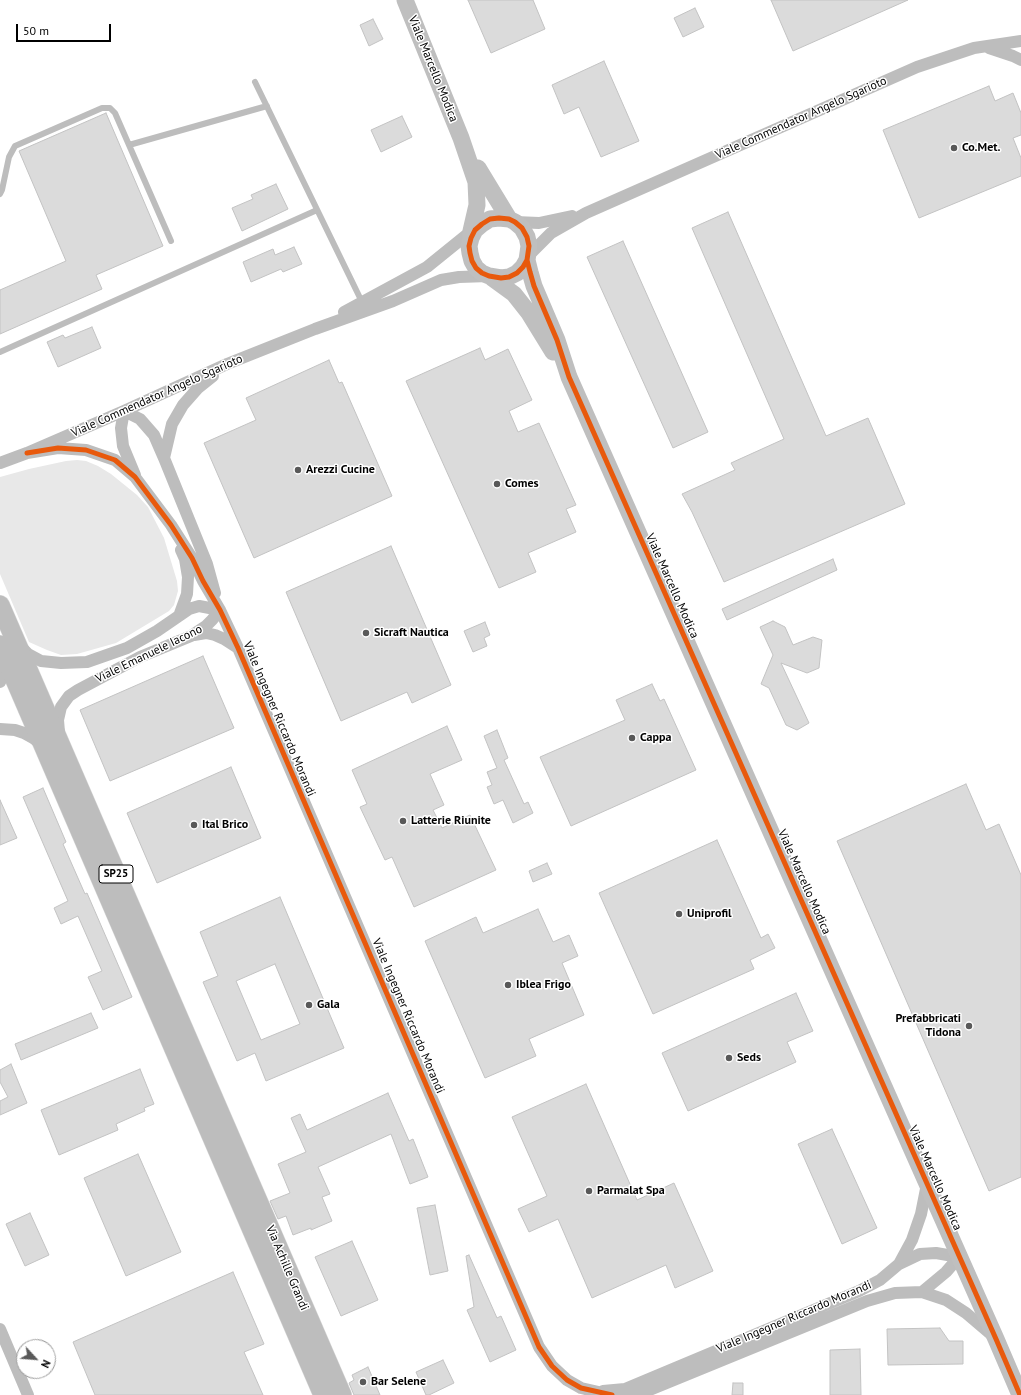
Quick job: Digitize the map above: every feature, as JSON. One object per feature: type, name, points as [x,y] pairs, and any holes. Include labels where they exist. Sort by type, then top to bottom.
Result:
[{"type":"main road","name":"SP25","points":[[0,605],[6,647],[52,745],[225,1146]]},
{"type":"main road","name":"Via Achille Grandi","points":[[225,1146],[323,1395]]},
{"type":"main road","name":"Via Achille Grandi","points":[[225,1146],[342,1395]]},
{"type":"street","name":"Viale Marcello Modica","points":[[405,0],[461,138]]},
{"type":"street","name":"Viale Commendator Angelo Sgarioto","points":[[586,213],[917,67],[974,48],[1021,41]]},
{"type":"street","points":[[984,47],[1001,51],[1021,60]]},
{"type":"street","points":[[461,138],[512,221],[522,228],[527,237],[529,246],[528,258],[534,286],[557,340],[569,377]]},
{"type":"street","points":[[461,138],[476,182],[477,205],[470,231],[469,246],[472,261],[476,268],[482,273],[514,294],[529,313],[569,377]]},
{"type":"street","points":[[315,329],[427,267],[470,231],[490,219],[499,218],[512,221],[539,223],[586,213]]},
{"type":"street","points":[[315,329],[393,301],[441,280],[459,277],[509,277],[520,270],[528,258],[551,233],[586,213]]},
{"type":"street","name":"Viale Commendator Angelo Sgarioto","points":[[1,462],[27,453],[124,411],[227,364],[315,329]]},
{"type":"street","points":[[164,458],[172,424],[183,405],[198,388],[227,364]]},
{"type":"street","name":"Viale Marcello Modica","points":[[569,377],[1020,1395]]},
{"type":"street","points":[[135,477],[123,446],[121,428],[124,411],[140,419],[154,435],[207,564],[220,610]]},
{"type":"street","points":[[27,453],[58,448],[86,450],[115,460],[135,477],[171,525],[192,558],[203,581],[220,610]]},
{"type":"street","points":[[171,525],[185,559],[188,577],[187,594],[179,616]]},
{"type":"street","name":"Viale Emanuele Iacono","points":[[6,647],[41,660],[61,663],[87,662],[127,648],[157,631],[189,609],[199,606],[220,610],[209,623],[191,636],[140,658],[69,696],[61,707],[52,745]]},
{"type":"street","name":"Viale Ingegner Riccardo Morandi","points":[[220,610],[238,648],[540,1347],[552,1366],[567,1380],[581,1388],[612,1395]]},
{"type":"street","points":[[191,636],[206,633],[215,635],[238,648]]},
{"type":"street","points":[[0,682],[3,673],[6,647]]},
{"type":"street","points":[[0,729],[15,730],[52,745]]},
{"type":"street","points":[[899,1264],[912,1240],[921,1214],[927,1184]]},
{"type":"street","name":"Viale Ingegner Riccardo Morandi","points":[[598,1392],[625,1389],[859,1291],[880,1280],[899,1264],[920,1254],[936,1253],[959,1256]]},
{"type":"street","points":[[922,1292],[946,1272],[959,1256]]},
{"type":"street","points":[[922,1292],[946,1300],[966,1313],[996,1339]]},
{"type":"street","name":"Viale Ingegner Riccardo Morandi","points":[[626,1395],[647,1390],[867,1301],[895,1293],[922,1292]]},
{"type":"street","points":[[0,1329],[16,1367]]},
{"type":"street","points":[[20,1379],[20,1395]]},
{"type":"street","points":[[21,1379],[28,1395]]},
{"type":"lane","points":[[255,82],[362,302]]},
{"type":"lane","points":[[129,145],[267,106]]},
{"type":"lane","points":[[0,194],[8,157],[15,146],[102,108],[110,108],[116,113],[171,241]]},
{"type":"lane","points":[[0,352],[317,210]]},
{"type":"shaded area","points":[[77,460],[86,461],[111,474],[137,495],[148,507],[164,538],[177,581],[178,591],[174,605],[169,611],[116,643],[77,654],[61,655],[29,642],[0,574],[0,477],[29,469]]},
{"type":"building","points":[[468,0],[533,0],[545,29],[491,53]]},
{"type":"building","points":[[771,0],[908,0],[793,51]]},
{"type":"building","points":[[695,8],[704,27],[683,37],[674,18]]},
{"type":"building","points":[[373,19],[383,39],[369,46],[360,25]]},
{"type":"building","points":[[604,61],[639,141],[601,157],[579,107],[564,114],[552,85]]},
{"type":"building","name":"Co.Met.","points":[[989,86],[995,101],[1013,93],[1021,113],[1021,135],[1013,138],[1021,158],[1021,176],[919,218],[883,130]]},
{"type":"building","points":[[106,113],[163,246],[96,275],[102,289],[0,334],[0,290],[66,261],[19,151]]},
{"type":"building","points":[[402,116],[412,137],[381,152],[371,130]]},
{"type":"building","points":[[276,184],[288,209],[242,231],[232,208],[253,199],[251,195]]},
{"type":"building","points":[[728,212],[826,436],[868,418],[905,504],[724,582],[692,512],[682,494],[735,470],[731,463],[784,439],[692,228]]},
{"type":"building","points":[[623,241],[708,432],[673,448],[587,257]]},
{"type":"building","points":[[294,247],[302,264],[283,272],[281,269],[251,282],[243,262],[273,249],[275,255]]},
{"type":"building","points":[[92,327],[101,348],[58,367],[47,342],[63,335],[65,338]]},
{"type":"building","name":"Comes","points":[[480,348],[485,360],[508,349],[532,400],[509,411],[518,432],[539,423],[576,505],[566,509],[576,532],[528,553],[536,572],[499,588],[406,381]]},
{"type":"building","name":"Arezzi Cucine","points":[[329,360],[339,383],[342,382],[392,496],[254,558],[204,443],[256,420],[246,398]]},
{"type":"building","name":"Sicraft Nautica","points":[[391,546],[451,685],[412,703],[407,692],[341,721],[286,592]]},
{"type":"building","points":[[833,559],[837,570],[727,620],[722,609]]},
{"type":"building","points":[[773,621],[785,627],[793,645],[813,637],[822,640],[819,668],[807,673],[781,663],[809,723],[797,730],[786,725],[769,688],[761,684],[773,655],[760,627]]},
{"type":"building","points":[[485,622],[490,635],[484,638],[487,646],[473,652],[464,631]]},
{"type":"building","points":[[203,656],[234,728],[110,781],[80,710]]},
{"type":"building","name":"Cappa","points":[[652,684],[660,701],[664,699],[696,770],[571,826],[540,757],[625,720],[616,700]]},
{"type":"building","name":"Latterie Riunite","points":[[447,726],[462,760],[430,774],[444,805],[433,810],[442,828],[470,815],[496,870],[414,907],[392,857],[385,860],[360,807],[367,804],[352,770]]},
{"type":"building","points":[[497,730],[508,758],[504,760],[524,804],[528,802],[533,813],[513,823],[503,800],[494,804],[487,787],[492,785],[487,772],[497,768],[484,736]]},
{"type":"building","name":"Ital Brico","points":[[231,767],[261,838],[157,883],[127,813]]},
{"type":"building","name":"Prefabbricati Tidona","points":[[966,784],[986,830],[999,824],[1021,875],[1021,1177],[989,1191],[837,841]]},
{"type":"building","points":[[43,788],[66,842],[63,844],[85,894],[87,893],[132,997],[103,1010],[88,977],[102,971],[78,916],[61,924],[54,908],[68,901],[23,797]]},
{"type":"building","points":[[0,800],[17,838],[0,845]]},
{"type":"building","name":"Uniprofil","points":[[717,840],[761,938],[768,934],[775,948],[750,960],[754,969],[653,1014],[599,893]]},
{"type":"building","points":[[547,863],[552,874],[533,882],[529,871]]},
{"type":"building","name":"Gala","points":[[280,897],[344,1048],[266,1081],[255,1053],[237,1061],[203,982],[218,976],[200,932]],"holes":[[[275,964],[300,1024],[261,1040],[236,981]]]},
{"type":"building","name":"Iblea Frigo","points":[[538,909],[553,942],[569,935],[578,956],[562,963],[584,1015],[529,1039],[536,1056],[485,1078],[425,941],[476,917],[483,933]]},
{"type":"building","name":"Seds","points":[[796,993],[813,1031],[787,1042],[796,1062],[688,1111],[662,1053]]},
{"type":"building","points":[[91,1013],[98,1028],[21,1060],[15,1044]]},
{"type":"building","points":[[11,1064],[27,1103],[0,1115],[0,1101],[8,1097],[0,1082],[0,1070]]},
{"type":"building","points":[[140,1069],[154,1104],[144,1108],[145,1111],[116,1124],[118,1130],[59,1155],[41,1110]]},
{"type":"building","name":"Parmalat Spa","points":[[586,1084],[637,1200],[674,1183],[713,1271],[675,1288],[666,1265],[592,1298],[558,1219],[529,1232],[518,1209],[547,1196],[512,1117]]},
{"type":"building","points":[[388,1093],[409,1141],[413,1139],[428,1177],[410,1184],[391,1134],[318,1167],[330,1194],[322,1197],[332,1221],[311,1230],[311,1228],[293,1235],[286,1216],[278,1219],[270,1201],[290,1193],[278,1164],[306,1152],[291,1118],[300,1114],[307,1130]]},
{"type":"building","points":[[832,1129],[877,1228],[842,1244],[798,1144]]},
{"type":"building","points":[[138,1154],[181,1252],[126,1276],[84,1178]]},
{"type":"building","points":[[435,1205],[448,1271],[430,1275],[417,1208]]},
{"type":"building","points":[[30,1213],[49,1255],[25,1266],[6,1224]]},
{"type":"building","points":[[352,1241],[378,1300],[341,1316],[315,1257]]},
{"type":"building","points":[[469,1255],[497,1318],[501,1316],[516,1350],[490,1362],[467,1310],[474,1307],[466,1256]]},
{"type":"building","points":[[233,1272],[264,1344],[244,1352],[263,1395],[95,1395],[73,1342]]},
{"type":"building","points":[[940,1328],[949,1341],[963,1341],[963,1364],[888,1365],[887,1329]]},
{"type":"building","points":[[860,1349],[861,1395],[830,1395],[830,1350]]},
{"type":"building","points":[[443,1360],[454,1383],[426,1395],[416,1372]]},
{"type":"building","name":"Bar Selene","points":[[368,1367],[380,1395],[354,1395],[349,1383],[354,1380],[352,1375]]},
{"type":"building","points":[[733,1383],[743,1383],[743,1395],[732,1395]]},
{"type":"cycle path","points":[[527,260],[517,273],[509,277],[501,278],[489,276],[476,268],[472,261],[469,246],[471,238],[475,230],[482,224],[490,219],[499,218],[509,219],[515,222],[522,228],[527,237],[529,246],[527,260],[534,286],[557,340],[569,377],[1020,1395]]},
{"type":"cycle path","points":[[27,453],[58,448],[86,450],[115,460],[135,477],[171,525],[192,558],[203,581],[220,610],[238,648],[539,1347],[552,1366],[567,1380],[581,1388],[612,1395]]},
{"type":"place","name":"Co.Met.","points":[[954,148]]},
{"type":"place","name":"Arezzi Cucine","points":[[298,470]]},
{"type":"place","name":"Comes","points":[[497,484]]},
{"type":"place","name":"Sicraft Nautica","points":[[366,633]]},
{"type":"place","name":"Cappa","points":[[632,738]]},
{"type":"place","name":"Latterie Riunite","points":[[403,821]]},
{"type":"place","name":"Ital Brico","points":[[194,825]]},
{"type":"place","name":"Uniprofil","points":[[679,914]]},
{"type":"place","name":"Iblea Frigo","points":[[508,985]]},
{"type":"place","name":"Gala","points":[[309,1005]]},
{"type":"place","name":"Prefabbricati Tidona","points":[[969,1026]]},
{"type":"place","name":"Seds","points":[[729,1058]]},
{"type":"place","name":"Parmalat Spa","points":[[589,1191]]},
{"type":"place","name":"Bar Selene","points":[[363,1382]]}]
